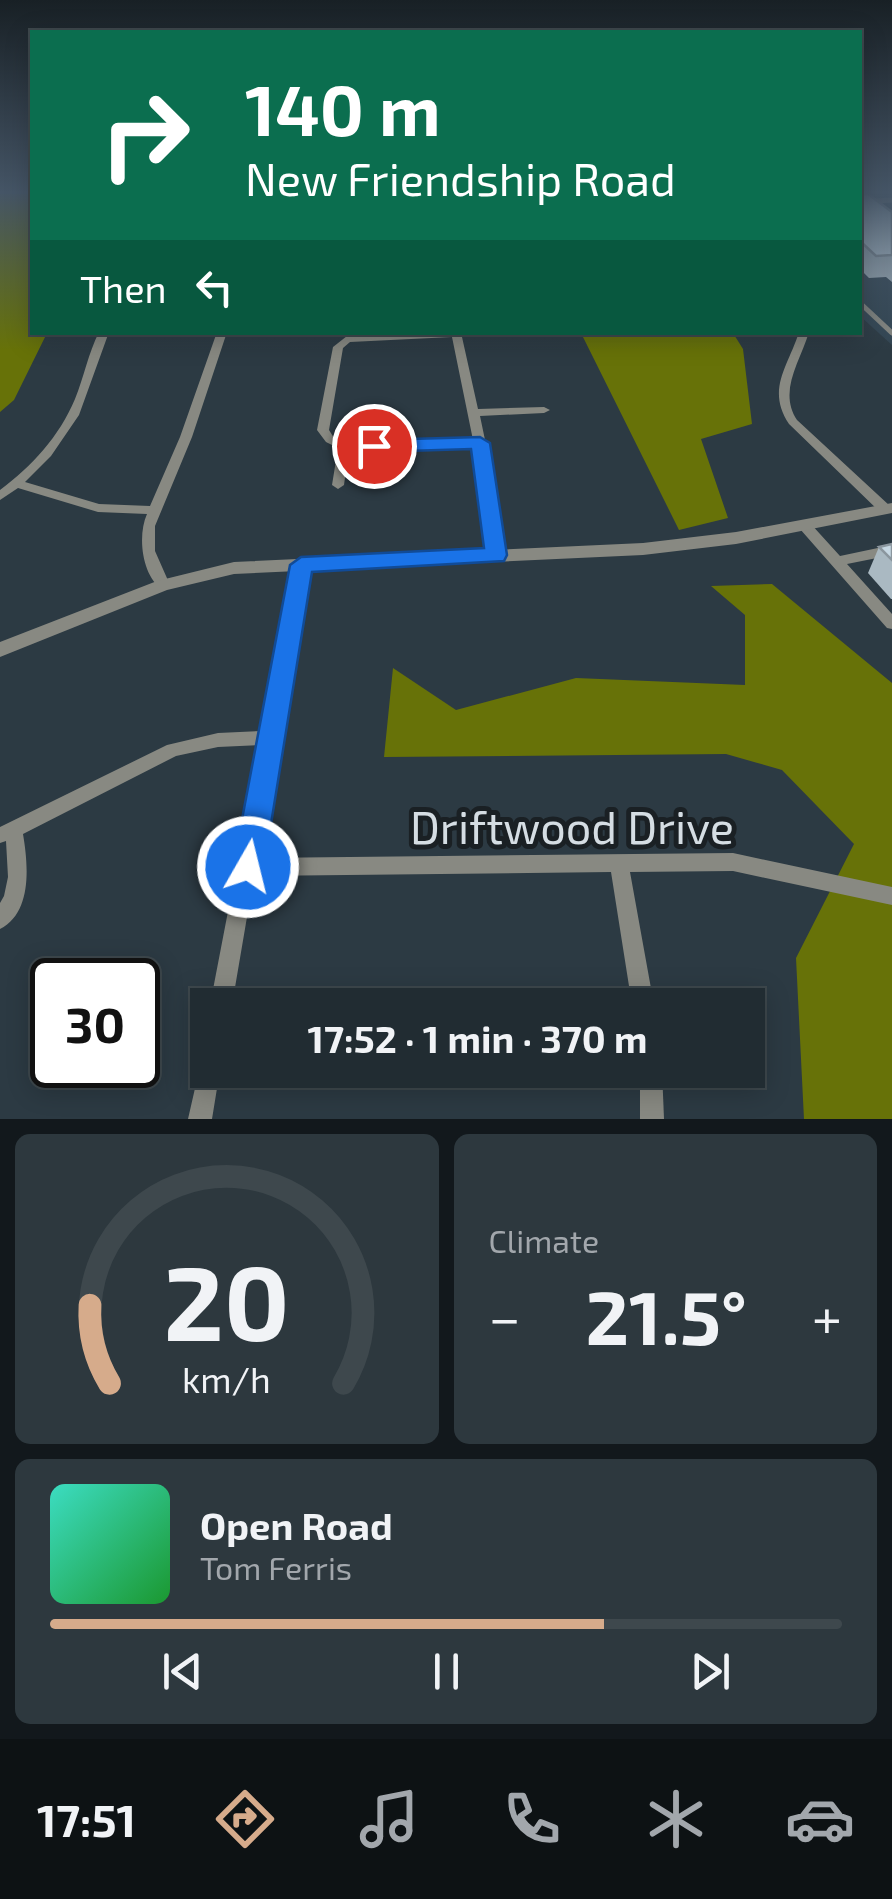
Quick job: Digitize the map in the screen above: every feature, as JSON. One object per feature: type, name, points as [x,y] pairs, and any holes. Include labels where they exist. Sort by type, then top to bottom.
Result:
[{"type":"street","points":[[0,496],[48,452],[73,414],[103,335]]},
{"type":"street","points":[[163,585],[146,544],[154,510],[186,437],[221,335]]},
{"type":"street","points":[[480,443],[344,446],[330,440],[323,430],[340,345],[359,336],[456,335],[480,443],[496,555]]},
{"type":"street","points":[[803,335],[780,395],[782,406],[792,422],[888,509]]},
{"type":"street","points":[[474,413],[544,410]]},
{"type":"street","points":[[338,485],[344,446]]},
{"type":"street","points":[[17,484],[98,508],[154,510]]},
{"type":"street","points":[[0,650],[163,585],[234,568],[643,550],[806,526],[888,509]]},
{"type":"street","points":[[806,526],[892,624]]},
{"type":"street","points":[[836,562],[892,550]]},
{"type":"street","points":[[224,988],[301,565]]},
{"type":"street","points":[[0,919],[19,885],[6,832],[173,750],[218,740],[270,738]]},
{"type":"street","name":"Driftwood Drive","points":[[248,867],[733,862],[892,896]]},
{"type":"street","points":[[619,863],[640,988]]},
{"type":"street","points":[[200,1119],[206,1088]]},
{"type":"street","points":[[651,1088],[652,1119]]},
{"type":"lane","points":[[862,305],[892,333]]},
{"type":"shaded area","points":[[862,246],[892,246],[892,345],[862,318]]},
{"type":"green space","points":[[0,246],[30,246],[30,335],[46,335],[14,400],[0,412]]},
{"type":"green space","points":[[582,335],[734,335],[743,349],[752,424],[701,439],[728,518],[679,530]]},
{"type":"green space","points":[[772,584],[892,683],[892,1119],[804,1119],[796,958],[854,844],[782,770],[726,754],[384,757],[393,668],[456,710],[576,678],[745,685],[745,615],[711,586]]},
{"type":"building","points":[[866,246],[892,246],[892,255],[876,256]]},
{"type":"building","points":[[892,544],[892,560],[879,547]]},
{"type":"route","points":[[248,867],[301,565],[496,555],[480,443],[374,446]]}]
